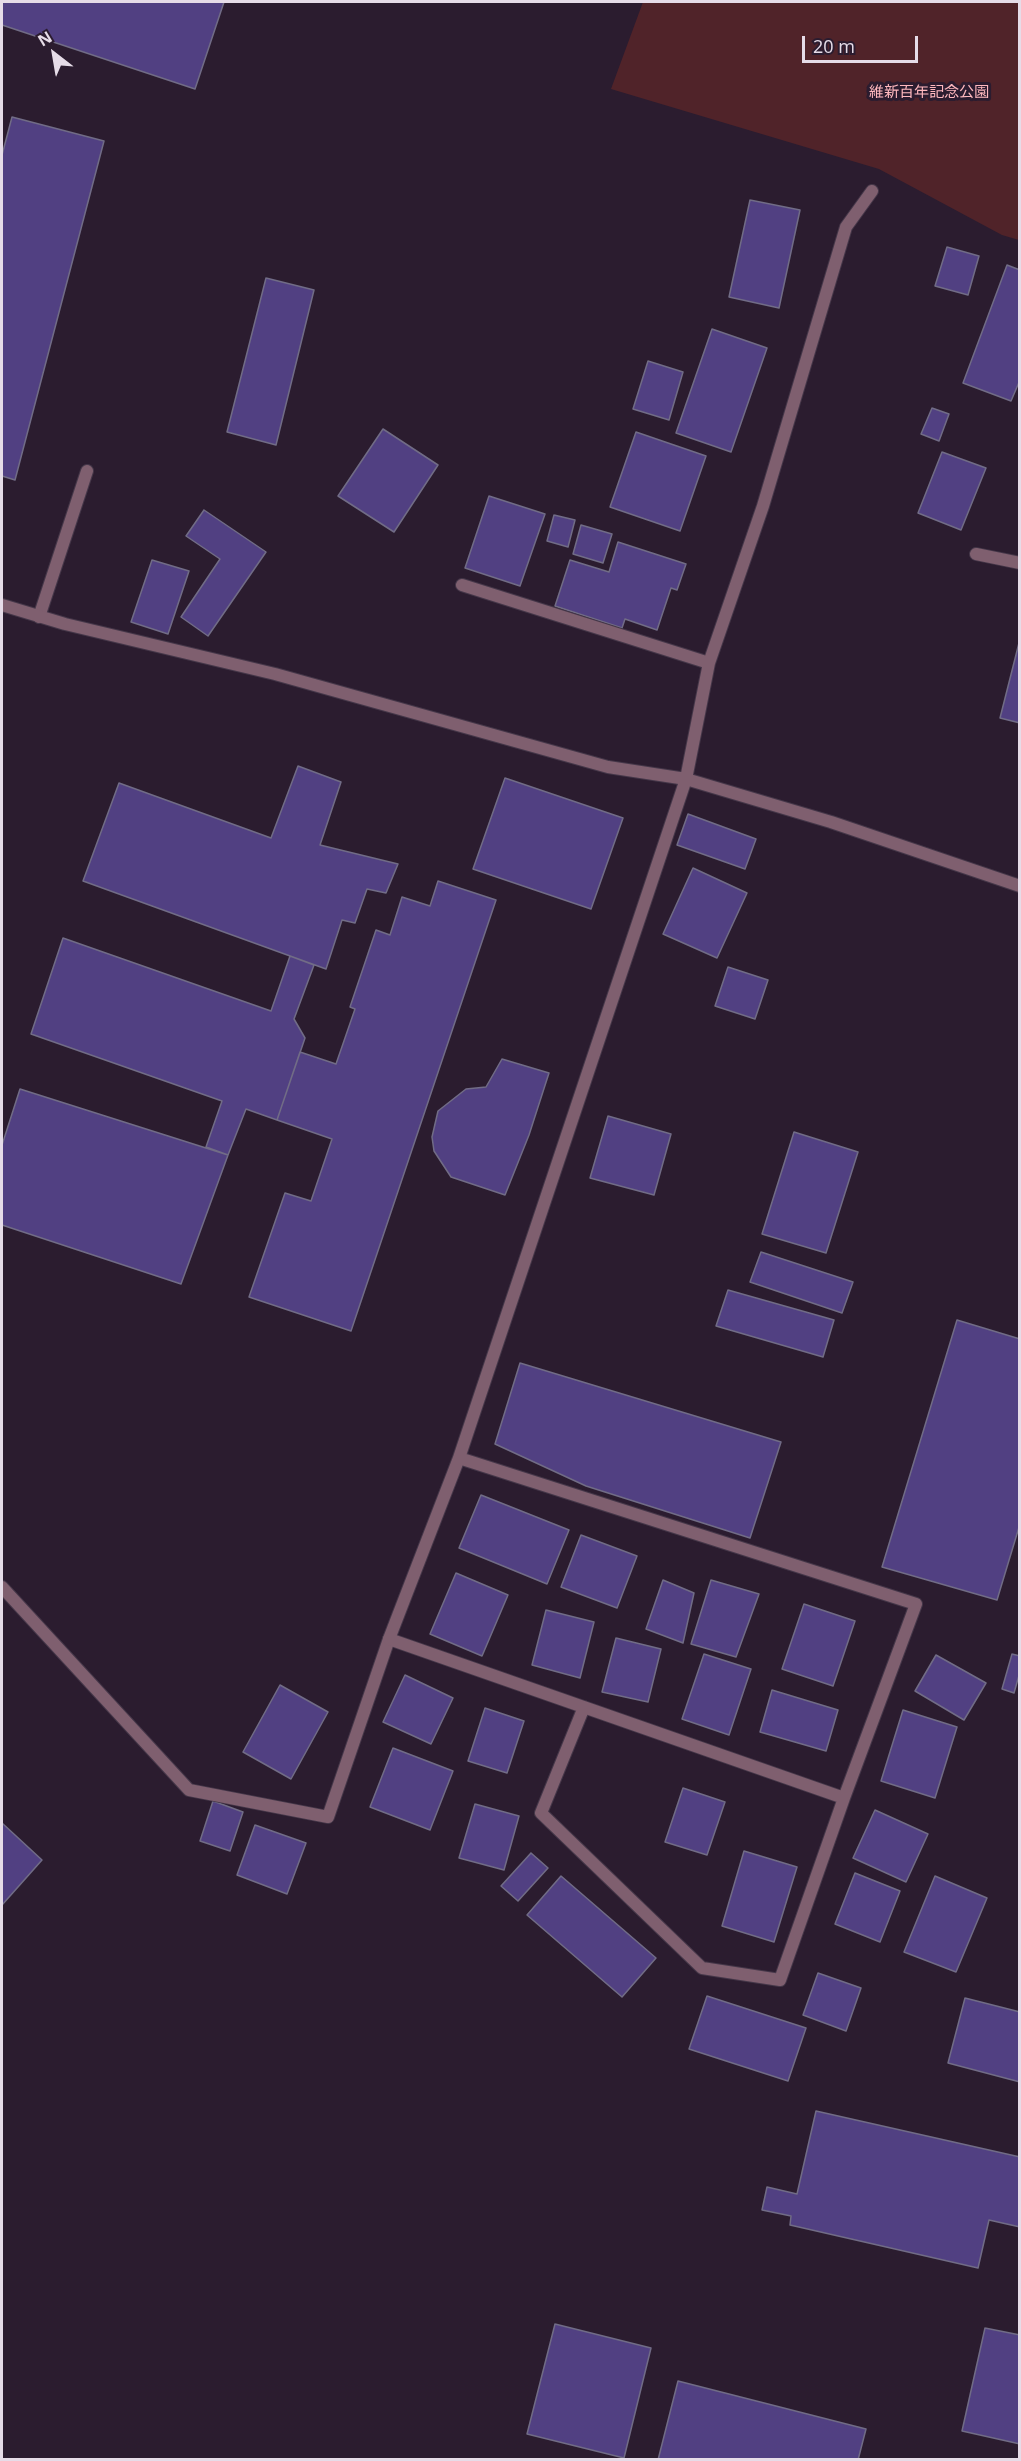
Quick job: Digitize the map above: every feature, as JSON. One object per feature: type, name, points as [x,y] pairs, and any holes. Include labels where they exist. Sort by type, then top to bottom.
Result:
[{"type":"street","points":[[2,1587],[189,1790],[328,1817],[389,1639],[459,1458],[686,779],[709,663],[763,506],[846,227],[872,191]]},
{"type":"street","points":[[39,616],[87,471]]},
{"type":"street","points":[[976,554],[1020,563]]},
{"type":"street","points":[[462,585],[709,663]]},
{"type":"street","points":[[2,605],[274,674],[608,767],[686,779],[831,822],[1020,886]]},
{"type":"street","points":[[459,1458],[916,1604],[780,1980],[702,1968],[541,1813],[584,1707]]},
{"type":"street","points":[[389,1639],[844,1798]]},
{"type":"green space","name":"維新百年記念公園","points":[[643,2],[1019,2],[1019,240],[1002,235],[879,169],[611,89]]},
{"type":"building","points":[[2,2],[224,2],[195,89],[2,25]]},
{"type":"building","points":[[12,117],[104,141],[15,480],[2,476],[2,155]]},
{"type":"building","points":[[750,200],[800,210],[779,308],[729,297]]},
{"type":"building","points":[[947,247],[979,256],[968,295],[935,286]]},
{"type":"building","points":[[1007,265],[1020,270],[1020,380],[1011,401],[963,383]]},
{"type":"building","points":[[266,278],[314,290],[276,445],[227,432]]},
{"type":"building","points":[[712,329],[767,348],[731,452],[676,433]]},
{"type":"building","points":[[648,361],[683,372],[669,420],[633,409]]},
{"type":"building","points":[[932,408],[949,414],[939,441],[921,434]]},
{"type":"building","points":[[383,429],[438,465],[394,532],[338,496]]},
{"type":"building","points":[[636,432],[706,456],[680,531],[610,507]]},
{"type":"building","points":[[942,452],[986,468],[961,530],[918,513]]},
{"type":"building","points":[[489,496],[545,514],[520,586],[465,568]]},
{"type":"building","points":[[204,510],[266,552],[208,636],[181,617],[220,559],[186,536]]},
{"type":"building","points":[[554,515],[575,520],[568,547],[547,541]]},
{"type":"building","points":[[581,525],[612,534],[603,563],[573,554]]},
{"type":"building","points":[[618,542],[686,564],[677,590],[671,588],[657,630],[625,619],[622,628],[555,606],[570,560],[609,572]]},
{"type":"building","points":[[152,560],[189,571],[168,634],[131,622]]},
{"type":"building","points":[[1020,639],[1020,723],[1000,718]]},
{"type":"building","points":[[298,766],[341,782],[320,845],[398,864],[386,893],[367,889],[355,923],[342,920],[326,969],[83,881],[119,783],[271,838]]},
{"type":"building","points":[[505,778],[623,818],[591,909],[473,869]]},
{"type":"building","points":[[688,814],[756,839],[745,869],[677,845]]},
{"type":"building","points":[[693,868],[747,893],[717,958],[663,934]]},
{"type":"building","points":[[438,881],[496,900],[351,1331],[249,1297],[285,1193],[311,1201],[332,1139],[277,1120],[300,1052],[336,1064],[355,1009],[350,1007],[376,930],[390,935],[402,897],[430,906]]},
{"type":"building","points":[[63,938],[271,1011],[290,956],[314,965],[294,1019],[305,1038],[277,1120],[246,1109],[228,1155],[206,1147],[222,1101],[31,1034]]},
{"type":"building","points":[[728,967],[768,980],[755,1019],[715,1006]]},
{"type":"building","points":[[502,1059],[549,1073],[529,1135],[505,1195],[451,1177],[434,1151],[432,1137],[438,1111],[466,1089],[486,1087]]},
{"type":"building","points":[[20,1089],[228,1155],[181,1284],[2,1225],[2,1145]]},
{"type":"building","points":[[608,1116],[671,1134],[654,1195],[590,1178]]},
{"type":"building","points":[[794,1132],[858,1152],[826,1253],[762,1234]]},
{"type":"building","points":[[761,1252],[853,1282],[842,1313],[750,1282]]},
{"type":"building","points":[[728,1290],[834,1320],[823,1357],[716,1326]]},
{"type":"building","points":[[957,1320],[1020,1339],[1020,1524],[997,1600],[882,1567]]},
{"type":"building","points":[[520,1363],[781,1442],[750,1538],[586,1486],[495,1444]]},
{"type":"building","points":[[481,1495],[569,1530],[547,1584],[459,1548]]},
{"type":"building","points":[[581,1535],[637,1556],[617,1608],[561,1587]]},
{"type":"building","points":[[456,1573],[508,1595],[482,1656],[430,1634]]},
{"type":"building","points":[[663,1580],[694,1593],[683,1643],[646,1629]]},
{"type":"building","points":[[711,1580],[759,1594],[736,1657],[691,1644]]},
{"type":"building","points":[[804,1604],[855,1621],[833,1686],[782,1669]]},
{"type":"building","points":[[546,1610],[594,1622],[580,1678],[532,1665]]},
{"type":"building","points":[[616,1638],[661,1649],[648,1702],[602,1692]]},
{"type":"building","points":[[704,1654],[751,1669],[729,1735],[682,1719]]},
{"type":"building","points":[[1012,1654],[1020,1656],[1020,1672],[1014,1693],[1002,1689]]},
{"type":"building","points":[[936,1655],[986,1683],[964,1720],[915,1691]]},
{"type":"building","points":[[405,1675],[453,1698],[431,1744],[383,1722]]},
{"type":"building","points":[[280,1685],[328,1712],[291,1779],[243,1752]]},
{"type":"building","points":[[772,1690],[838,1710],[826,1751],[760,1732]]},
{"type":"building","points":[[485,1708],[524,1721],[507,1773],[468,1761]]},
{"type":"building","points":[[903,1710],[957,1727],[935,1798],[881,1781]]},
{"type":"building","points":[[393,1748],[453,1771],[430,1830],[370,1807]]},
{"type":"building","points":[[683,1788],[725,1802],[707,1855],[665,1842]]},
{"type":"building","points":[[213,1801],[243,1812],[230,1851],[200,1841]]},
{"type":"building","points":[[475,1804],[519,1816],[504,1870],[459,1858]]},
{"type":"building","points":[[875,1810],[928,1834],[906,1882],[853,1858]]},
{"type":"building","points":[[2,1823],[42,1860],[2,1905]]},
{"type":"building","points":[[255,1825],[306,1843],[287,1894],[237,1875]]},
{"type":"building","points":[[744,1851],[797,1867],[774,1942],[722,1926]]},
{"type":"building","points":[[531,1853],[548,1868],[518,1901],[501,1886]]},
{"type":"building","points":[[855,1873],[900,1891],[880,1942],[835,1924]]},
{"type":"building","points":[[561,1876],[656,1958],[622,1997],[527,1915]]},
{"type":"building","points":[[935,1876],[987,1898],[956,1972],[904,1952]]},
{"type":"building","points":[[818,1973],[861,1988],[846,2031],[803,2015]]},
{"type":"building","points":[[707,1996],[806,2028],[788,2081],[689,2049]]},
{"type":"building","points":[[965,1998],[1020,2012],[1020,2082],[948,2063]]},
{"type":"building","points":[[816,2111],[1020,2157],[1020,2227],[989,2220],[978,2268],[790,2225],[791,2216],[762,2210],[767,2187],[797,2194]]},
{"type":"building","points":[[555,2324],[651,2348],[624,2458],[527,2434]]},
{"type":"building","points":[[985,2328],[1020,2335],[1020,2444],[962,2431]]},
{"type":"building","points":[[678,2381],[866,2429],[858,2460],[658,2460]]}]
